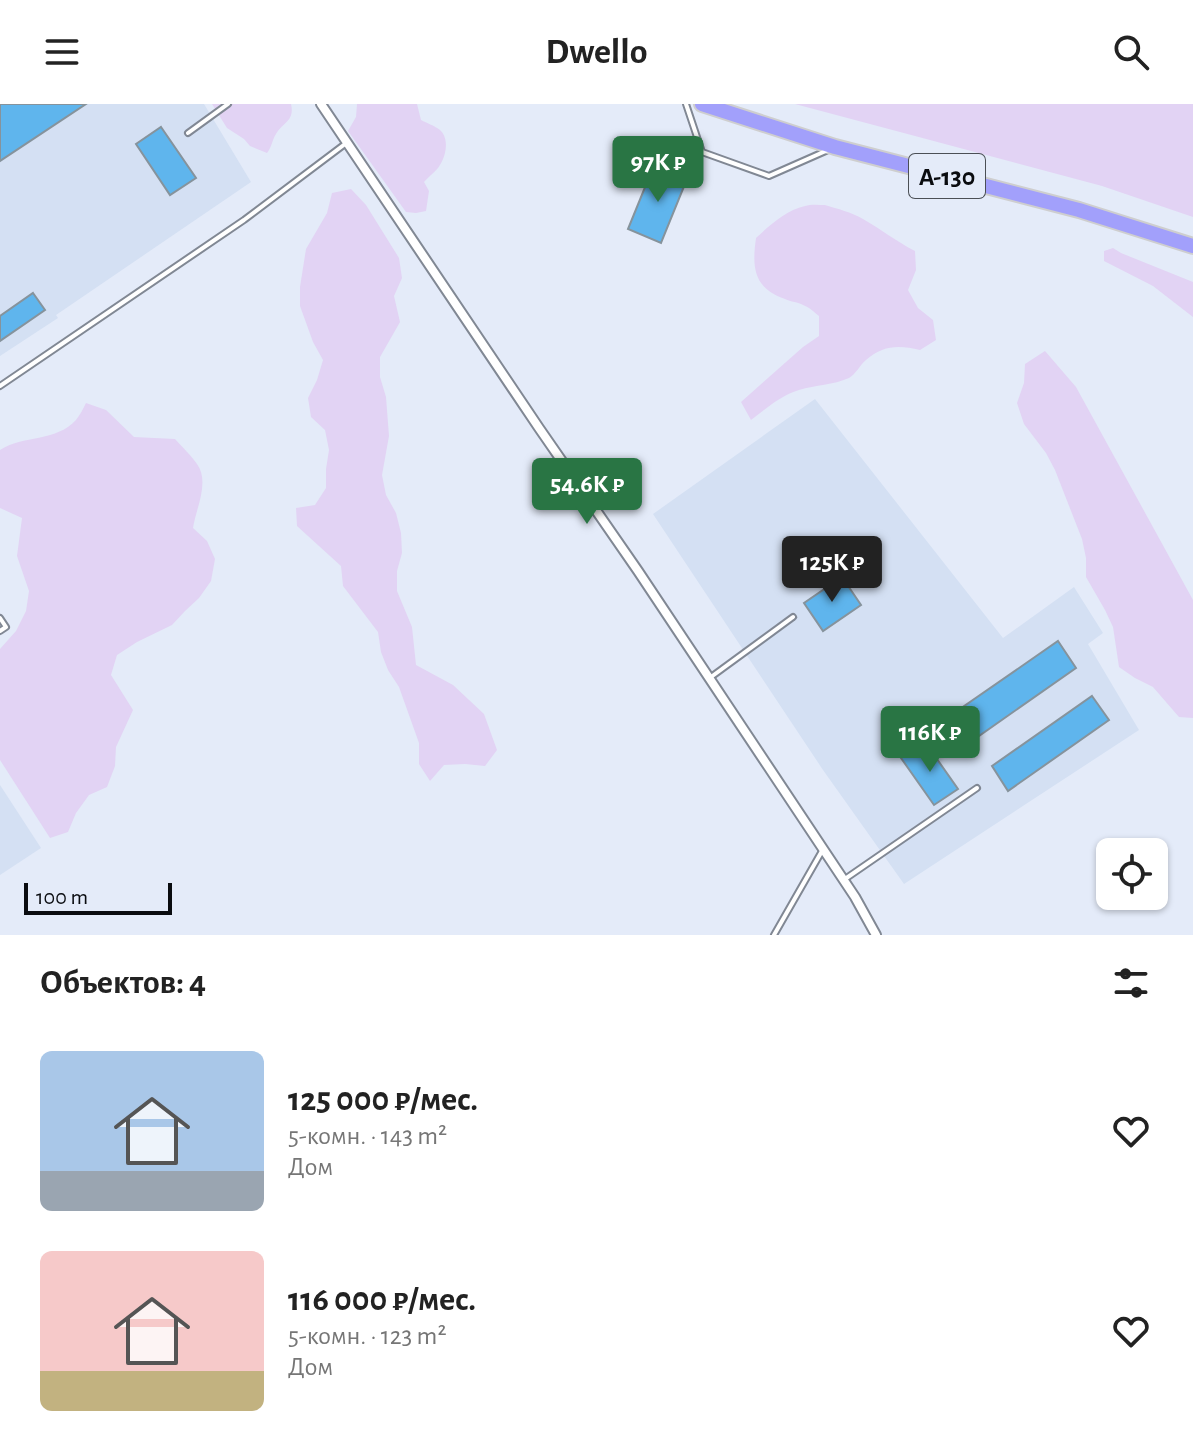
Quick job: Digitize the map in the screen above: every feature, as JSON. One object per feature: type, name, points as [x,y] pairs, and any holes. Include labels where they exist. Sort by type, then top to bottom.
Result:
[{"type":"highway","name":"А-130","points":[[702,104],[835,147],[1079,210],[1193,246]]},
{"type":"street","points":[[321,104],[709,678],[855,897],[876,935]]},
{"type":"lane","points":[[188,133],[228,104]]},
{"type":"lane","points":[[686,104],[702,152],[769,176],[835,147]]},
{"type":"lane","points":[[0,386],[244,220],[347,143]]},
{"type":"lane","points":[[709,678],[793,617]]},
{"type":"lane","points":[[0,618],[6,627],[0,631]]},
{"type":"lane","points":[[843,881],[977,788]]},
{"type":"lane","points":[[774,935],[822,851]]},
{"type":"shaded area","points":[[0,104],[204,104],[251,182],[0,356]]},
{"type":"shaded area","points":[[212,104],[291,104],[292,110],[267,153],[250,146],[227,128]]},
{"type":"shaded area","points":[[357,104],[417,104],[421,120],[443,134],[446,149],[443,159],[424,182],[429,191],[426,211],[406,212],[348,131],[356,117]]},
{"type":"shaded area","points":[[795,104],[1193,104],[1193,217],[1102,186]]},
{"type":"shaded area","points":[[351,189],[366,205],[399,258],[402,278],[394,296],[400,322],[380,357],[389,436],[382,475],[386,495],[396,513],[401,533],[397,591],[412,627],[416,665],[453,685],[484,714],[497,750],[485,766],[444,765],[430,781],[419,764],[419,743],[399,687],[381,652],[378,632],[343,586],[341,566],[297,526],[296,508],[315,505],[326,488],[329,450],[325,430],[311,417],[308,398],[323,360],[300,306],[306,249],[327,213],[332,193]]},
{"type":"shaded area","points":[[807,205],[825,205],[858,217],[915,251],[916,270],[908,290],[918,308],[933,320],[936,340],[920,350],[898,347],[879,351],[849,378],[792,392],[751,420],[741,402],[819,336],[819,316],[805,306],[774,294],[761,283],[754,258],[756,238],[791,211]]},
{"type":"shaded area","points":[[1113,248],[1193,282],[1193,317],[1153,286],[1104,261],[1104,251]]},
{"type":"shaded area","points":[[1045,351],[1076,387],[1193,600],[1193,718],[1179,717],[1153,687],[1119,667],[1113,627],[1086,577],[1082,539],[1055,470],[1024,424],[1017,403],[1024,383],[1025,364]]},
{"type":"shaded area","points":[[815,399],[1003,638],[1074,587],[1103,633],[1088,644],[1139,730],[904,884],[823,770],[653,514]]},
{"type":"shaded area","points":[[86,403],[106,410],[134,437],[175,439],[192,457],[201,471],[202,479],[193,528],[207,541],[215,559],[211,581],[172,625],[117,655],[111,675],[133,710],[116,747],[115,766],[107,787],[89,795],[76,813],[68,832],[50,838],[0,760],[0,649],[16,631],[26,611],[29,591],[17,556],[22,518],[0,508],[0,450],[59,432],[77,418]]},
{"type":"shaded area","points":[[0,785],[41,848],[0,875]]},
{"type":"building","points":[[0,104],[86,104],[0,161]]},
{"type":"building","points":[[161,127],[196,178],[170,195],[136,144]]},
{"type":"building","points":[[654,165],[687,179],[661,243],[628,229]]},
{"type":"building","points":[[33,293],[45,310],[0,341],[0,316]]},
{"type":"building","points":[[842,577],[861,605],[823,631],[804,603]]},
{"type":"building","points":[[1058,641],[1076,668],[976,738],[957,711]]},
{"type":"building","points":[[1092,696],[1109,720],[1008,791],[992,766]]},
{"type":"building","points":[[925,742],[958,789],[934,805],[901,758]]}]
